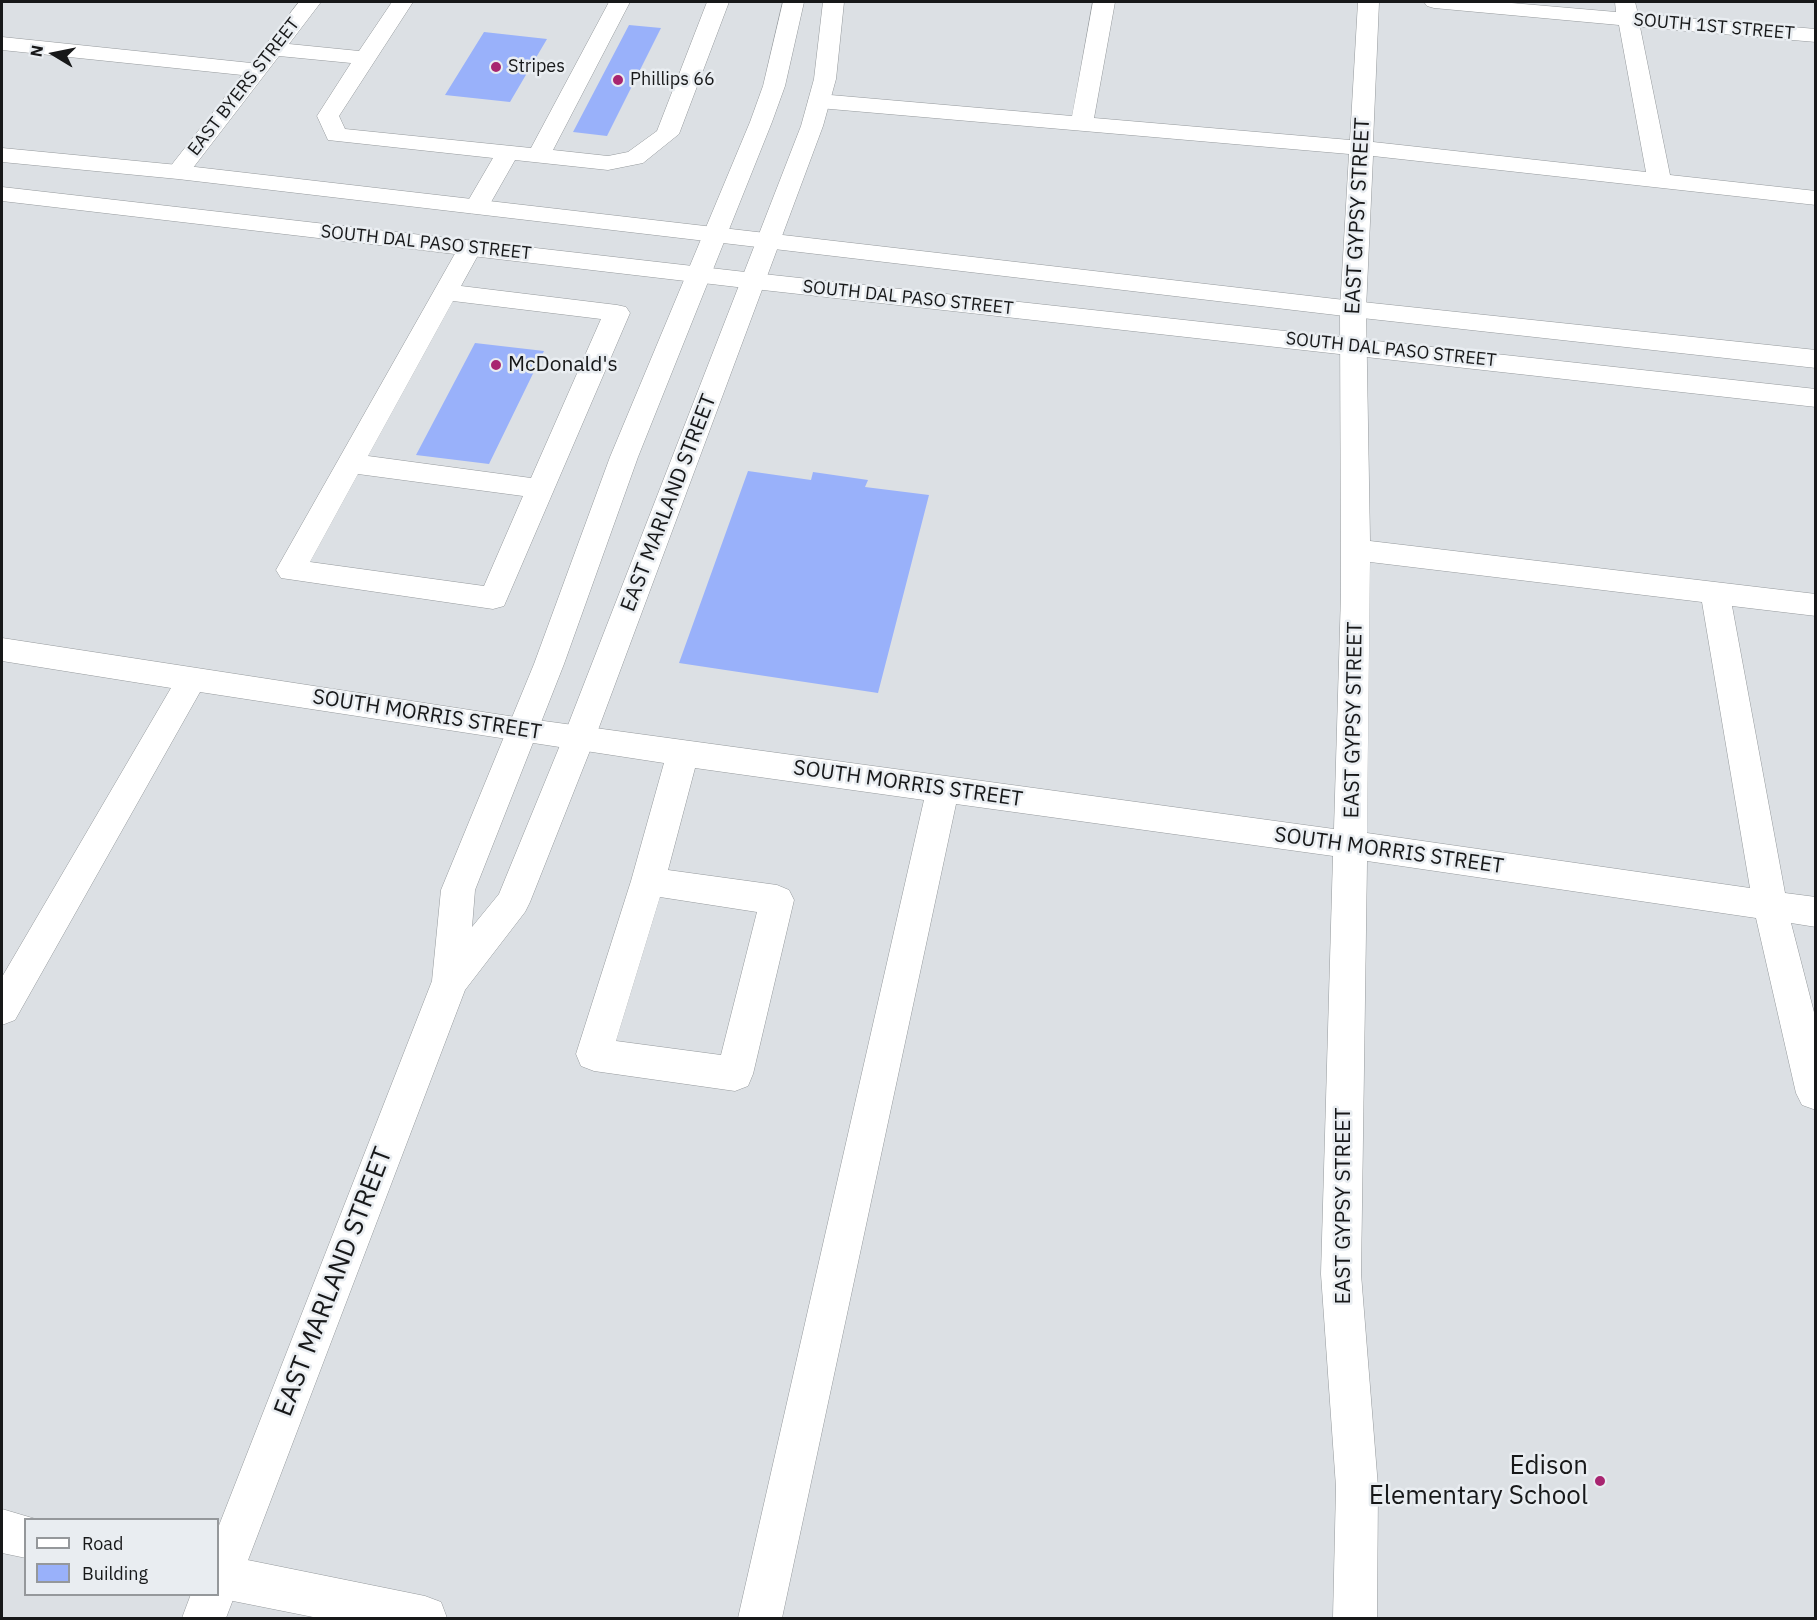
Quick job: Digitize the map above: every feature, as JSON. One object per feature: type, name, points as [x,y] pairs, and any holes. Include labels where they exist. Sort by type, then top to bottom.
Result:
[{"type":"main road","name":"EAST BYERS STREET","points":[[178,172],[310,2]]},
{"type":"main road","points":[[402,2],[328,116],[336,135],[608,163],[635,158],[667,134],[718,2]]},
{"type":"main road","points":[[538,156],[620,2]]},
{"type":"main road","name":"EAST MARLAND STREET","points":[[219,1578],[450,981],[458,890],[522,731],[615,479],[717,233],[774,86],[793,2]]},
{"type":"main road","name":"EAST MARLAND STREET","points":[[450,981],[513,902],[579,738],[812,126],[833,27],[834,2]]},
{"type":"main road","points":[[1082,124],[1104,2]]},
{"type":"main road","name":"EAST GYPSY STREET","points":[[1354,1618],[1358,1487],[1341,1274],[1355,550],[1353,309],[1370,2]]},
{"type":"main road","name":"SOUTH 1ST STREET","points":[[1434,2],[1626,10],[1815,36]]},
{"type":"main road","points":[[1626,10],[1659,181]]},
{"type":"main road","points":[[2,44],[257,70]]},
{"type":"main road","points":[[273,49],[366,58]]},
{"type":"main road","points":[[819,101],[1361,148],[1815,198]]},
{"type":"main road","points":[[477,206],[508,153]]},
{"type":"main road","name":"SOUTH DAL PASO STREET","points":[[2,155],[178,172],[770,239],[1353,309],[1815,359]]},
{"type":"main road","name":"SOUTH DAL PASO STREET","points":[[2,194],[754,281],[1815,399]]},
{"type":"main road","points":[[445,292],[617,313],[493,598],[291,570],[445,292],[470,248]]},
{"type":"main road","points":[[351,463],[541,489]]},
{"type":"main road","points":[[1355,550],[1815,605]]},
{"type":"main road","points":[[1715,593],[1770,906],[1815,1093]]},
{"type":"main road","name":"SOUTH MORRIS STREET","points":[[2,649],[522,731],[1351,845],[1815,912]]},
{"type":"main road","points":[[2,1009],[192,679]]},
{"type":"main road","points":[[648,881],[777,900],[735,1074],[594,1053],[648,881],[683,753]]},
{"type":"main road","points":[[760,1618],[943,789]]},
{"type":"main road","points":[[2,1531],[24,1536]]},
{"type":"main road","points":[[219,1583],[425,1618]]},
{"type":"main road","name":"EAST MARLAND STREET","points":[[204,1618],[212,1596]]},
{"type":"building","name":"Phillips 66","points":[[629,25],[661,28],[607,136],[573,132]]},
{"type":"building","name":"Stripes","points":[[484,32],[547,39],[510,102],[445,95]]},
{"type":"building","points":[[475,343],[544,351],[489,464],[416,455]]},
{"type":"building","points":[[748,471],[811,480],[813,472],[868,480],[865,487],[929,495],[878,693],[679,663]]},
{"type":"place","name":"Stripes","points":[[496,67]]},
{"type":"place","name":"Phillips 66","points":[[618,80]]},
{"type":"place","name":"McDonald's","points":[[496,365]]},
{"type":"place","name":"Edison Elementary School","points":[[1600,1481]]}]
